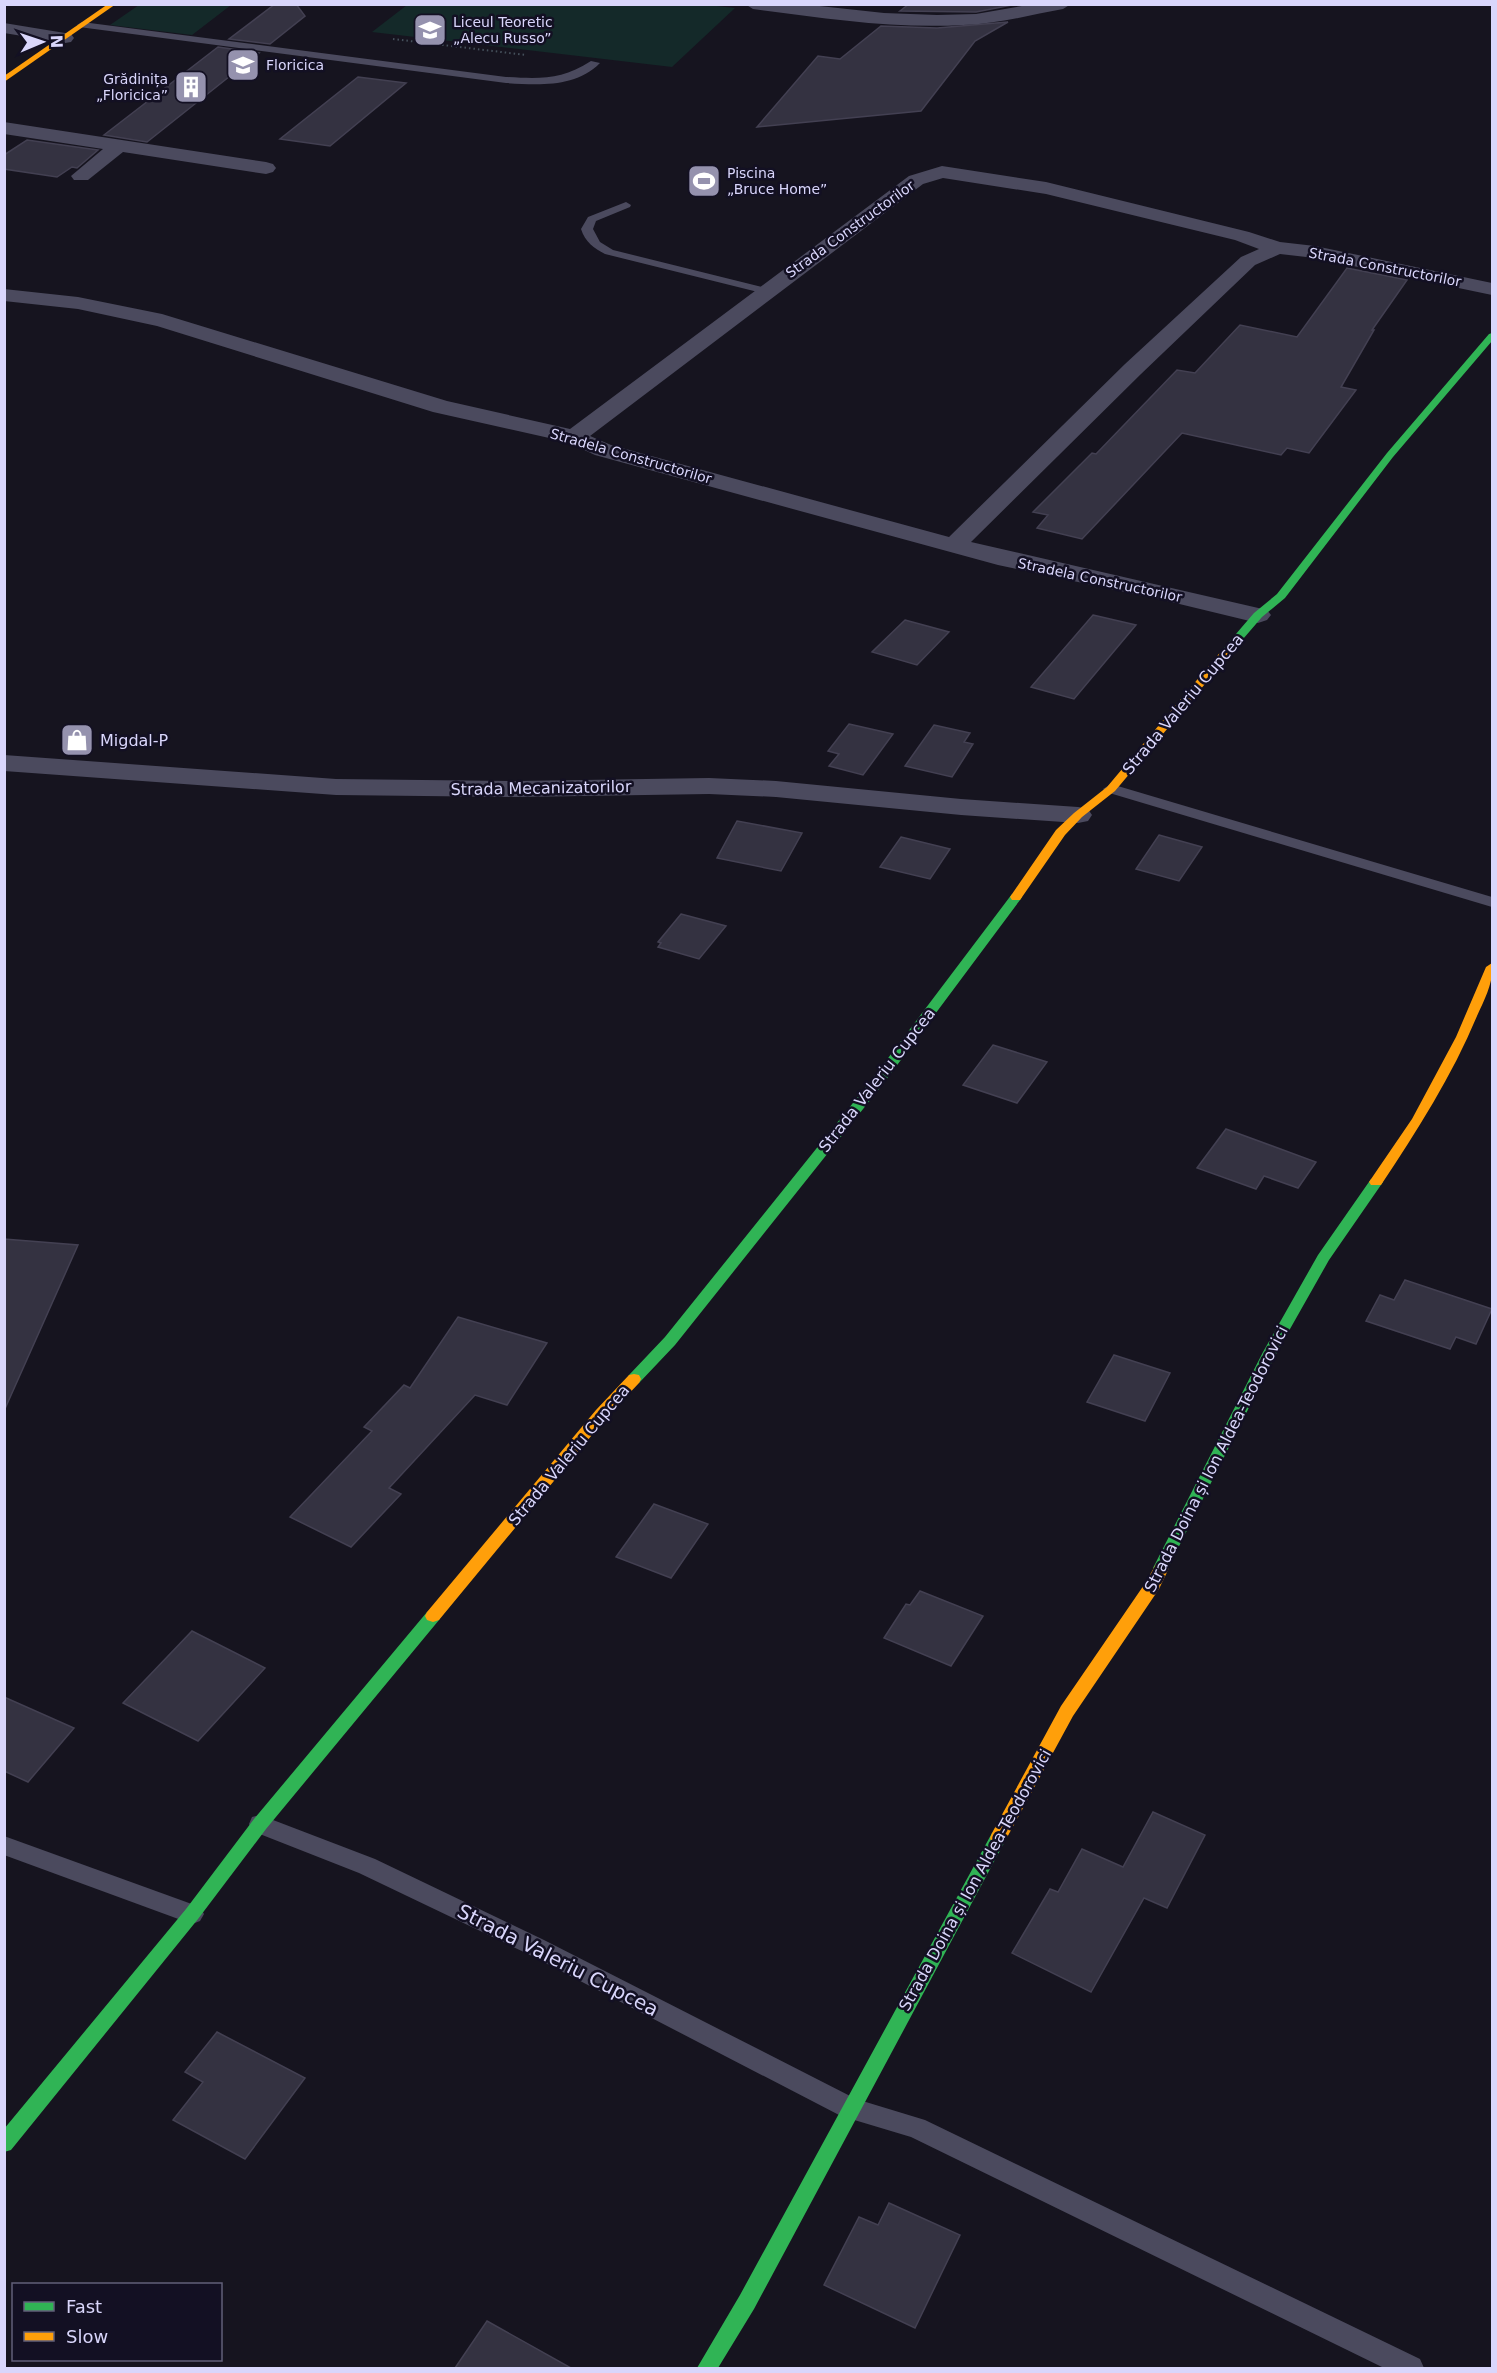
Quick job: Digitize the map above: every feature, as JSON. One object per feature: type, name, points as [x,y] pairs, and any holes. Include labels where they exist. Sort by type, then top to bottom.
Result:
[{"type":"street","points":[[4,80],[112,4]]},
{"type":"street","points":[[753,4],[797,7],[867,18],[933,21],[993,17],[1063,4]]},
{"type":"street","points":[[4,28],[65,38]]},
{"type":"street","points":[[4,128],[266,168]]},
{"type":"street","points":[[81,176],[119,147]]},
{"type":"street","name":"Strada Constructorilor","points":[[574,437],[916,180],[942,172],[976,175],[1046,188],[1242,236],[1277,248],[1315,252],[1492,289]]},
{"type":"street","points":[[954,545],[1133,369],[1248,261],[1277,248]]},
{"type":"street","name":"Stradela Constructorilor","points":[[4,295],[78,303],[162,321],[441,407],[574,437],[603,450],[1007,560],[1167,593],[1258,615]]},
{"type":"street","name":"Strada Valeriu Cupcea","points":[[4,2144],[192,1914],[260,1824],[602,1414],[678,1332],[878,1082],[1003,916],[1053,844],[1078,815],[1096,804],[1111,789],[1258,615],[1281,596],[1390,455],[1492,336]]},
{"type":"street","name":"Strada Mecanizatorilor","points":[[4,763],[336,787],[507,789],[731,787],[1078,815]]},
{"type":"street","name":"Strada Doina și Ion Aldea-Teodorovici","points":[[707,2368],[747,2302],[1067,1711],[1153,1586],[1270,1352],[1323,1258],[1418,1120],[1462,1036],[1492,967]]},
{"type":"lane","points":[[82,25],[506,80],[559,81],[577,76],[595,63]]},
{"type":"lane","points":[[626,204],[592,219],[587,229],[596,244],[609,252],[766,291]]},
{"type":"lane","points":[[1111,789],[1492,902]]},
{"type":"lane","name":"Strada Valeriu Cupcea","points":[[260,1824],[367,1866],[536,1947],[850,2108]]},
{"type":"lane","points":[[4,1845],[192,1914]]},
{"type":"lane","points":[[850,2108],[916,2128],[1411,2368]]},
{"type":"path","points":[[386,38],[525,55]]},
{"type":"green space","points":[[139,5],[231,5],[192,35],[110,25]]},
{"type":"green space","points":[[407,5],[708,5],[735,8],[672,67],[372,32]]},
{"type":"building","points":[[275,4],[296,4],[305,16],[270,44],[229,39]]},
{"type":"building","points":[[909,4],[1017,4],[976,12],[900,11]]},
{"type":"building","points":[[1008,22],[975,41],[921,111],[757,127],[818,56],[840,59],[881,26],[937,28]]},
{"type":"building","points":[[218,47],[259,53],[147,142],[104,135]]},
{"type":"building","points":[[358,77],[406,83],[330,146],[280,139]]},
{"type":"building","points":[[27,140],[98,150],[77,168],[72,167],[57,177],[4,169],[4,155]]},
{"type":"building","points":[[1347,268],[1407,280],[1372,330],[1374,330],[1341,387],[1356,390],[1309,453],[1287,448],[1281,455],[1182,433],[1082,539],[1037,528],[1048,515],[1033,512],[1092,453],[1096,454],[1177,370],[1195,373],[1240,325],[1297,337]]},
{"type":"building","points":[[1093,615],[1136,625],[1074,699],[1031,687]]},
{"type":"building","points":[[905,620],[949,632],[917,665],[872,652]]},
{"type":"building","points":[[849,724],[893,734],[863,775],[829,766],[839,754],[828,751]]},
{"type":"building","points":[[934,725],[970,733],[964,742],[973,744],[952,777],[905,766]]},
{"type":"building","points":[[737,821],[802,833],[781,871],[717,858]]},
{"type":"building","points":[[1159,835],[1202,847],[1179,881],[1136,869]]},
{"type":"building","points":[[901,837],[950,849],[930,879],[880,867]]},
{"type":"building","points":[[681,914],[726,926],[699,959],[658,947],[661,943],[658,942]]},
{"type":"building","points":[[993,1045],[1047,1062],[1017,1103],[963,1085]]},
{"type":"building","points":[[1226,1129],[1316,1162],[1298,1188],[1264,1176],[1256,1189],[1197,1168]]},
{"type":"building","points":[[4,1239],[78,1245],[4,1411]]},
{"type":"building","points":[[1405,1280],[1492,1309],[1476,1344],[1456,1337],[1450,1349],[1366,1321],[1380,1295],[1394,1300]]},
{"type":"building","points":[[458,1317],[547,1343],[507,1405],[475,1395],[389,1488],[401,1494],[351,1547],[290,1517],[372,1431],[364,1427],[404,1385],[410,1388]]},
{"type":"building","points":[[1114,1355],[1170,1373],[1145,1421],[1087,1402]]},
{"type":"building","points":[[654,1504],[708,1524],[671,1578],[616,1557]]},
{"type":"building","points":[[920,1591],[983,1616],[951,1666],[884,1638],[906,1604],[910,1605]]},
{"type":"building","points":[[192,1631],[265,1668],[198,1741],[123,1703]]},
{"type":"building","points":[[4,1697],[74,1728],[28,1782],[4,1771]]},
{"type":"building","points":[[1153,1812],[1205,1835],[1167,1908],[1144,1898],[1091,1992],[1012,1953],[1050,1889],[1058,1892],[1082,1849],[1123,1867]]},
{"type":"building","points":[[217,2032],[305,2078],[245,2159],[173,2120],[203,2082],[185,2072]]},
{"type":"building","points":[[889,2203],[960,2235],[915,2328],[824,2285],[859,2217],[878,2225]]},
{"type":"building","points":[[487,2321],[571,2368],[455,2368]]},
{"type":"traffic: fast","points":[[1227,651],[1258,615],[1281,596],[1390,455],[1492,336]]},
{"type":"traffic: fast","points":[[634,1379],[670,1341],[878,1081],[1016,897]]},
{"type":"traffic: fast","points":[[1161,1568],[1270,1352],[1323,1258],[1376,1182]]},
{"type":"traffic: fast","points":[[4,2144],[192,1914],[260,1824],[433,1616]]},
{"type":"traffic: fast","points":[[707,2368],[747,2302],[998,1838]]},
{"type":"traffic: slow","points":[[4,80],[113,4]]},
{"type":"traffic: slow","points":[[1016,897],[1060,833],[1078,815],[1111,789],[1227,651]]},
{"type":"traffic: slow","points":[[1376,1182],[1418,1120],[1462,1037],[1492,967]]},
{"type":"traffic: slow","points":[[433,1616],[601,1414],[634,1379]]},
{"type":"traffic: slow","points":[[998,1838],[1067,1711],[1153,1585],[1161,1568]]},
{"type":"place","name":"Liceul Teoretic „Alecu Russo”","points":[[430,30]]},
{"type":"place","name":"Floricica","points":[[243,65]]},
{"type":"place","name":"Grădinița „Floricica”","points":[[191,87]]},
{"type":"place","name":"Piscina „Bruce Home”","points":[[704,181]]},
{"type":"place","name":"Migdal-P","points":[[77,740]]}]
